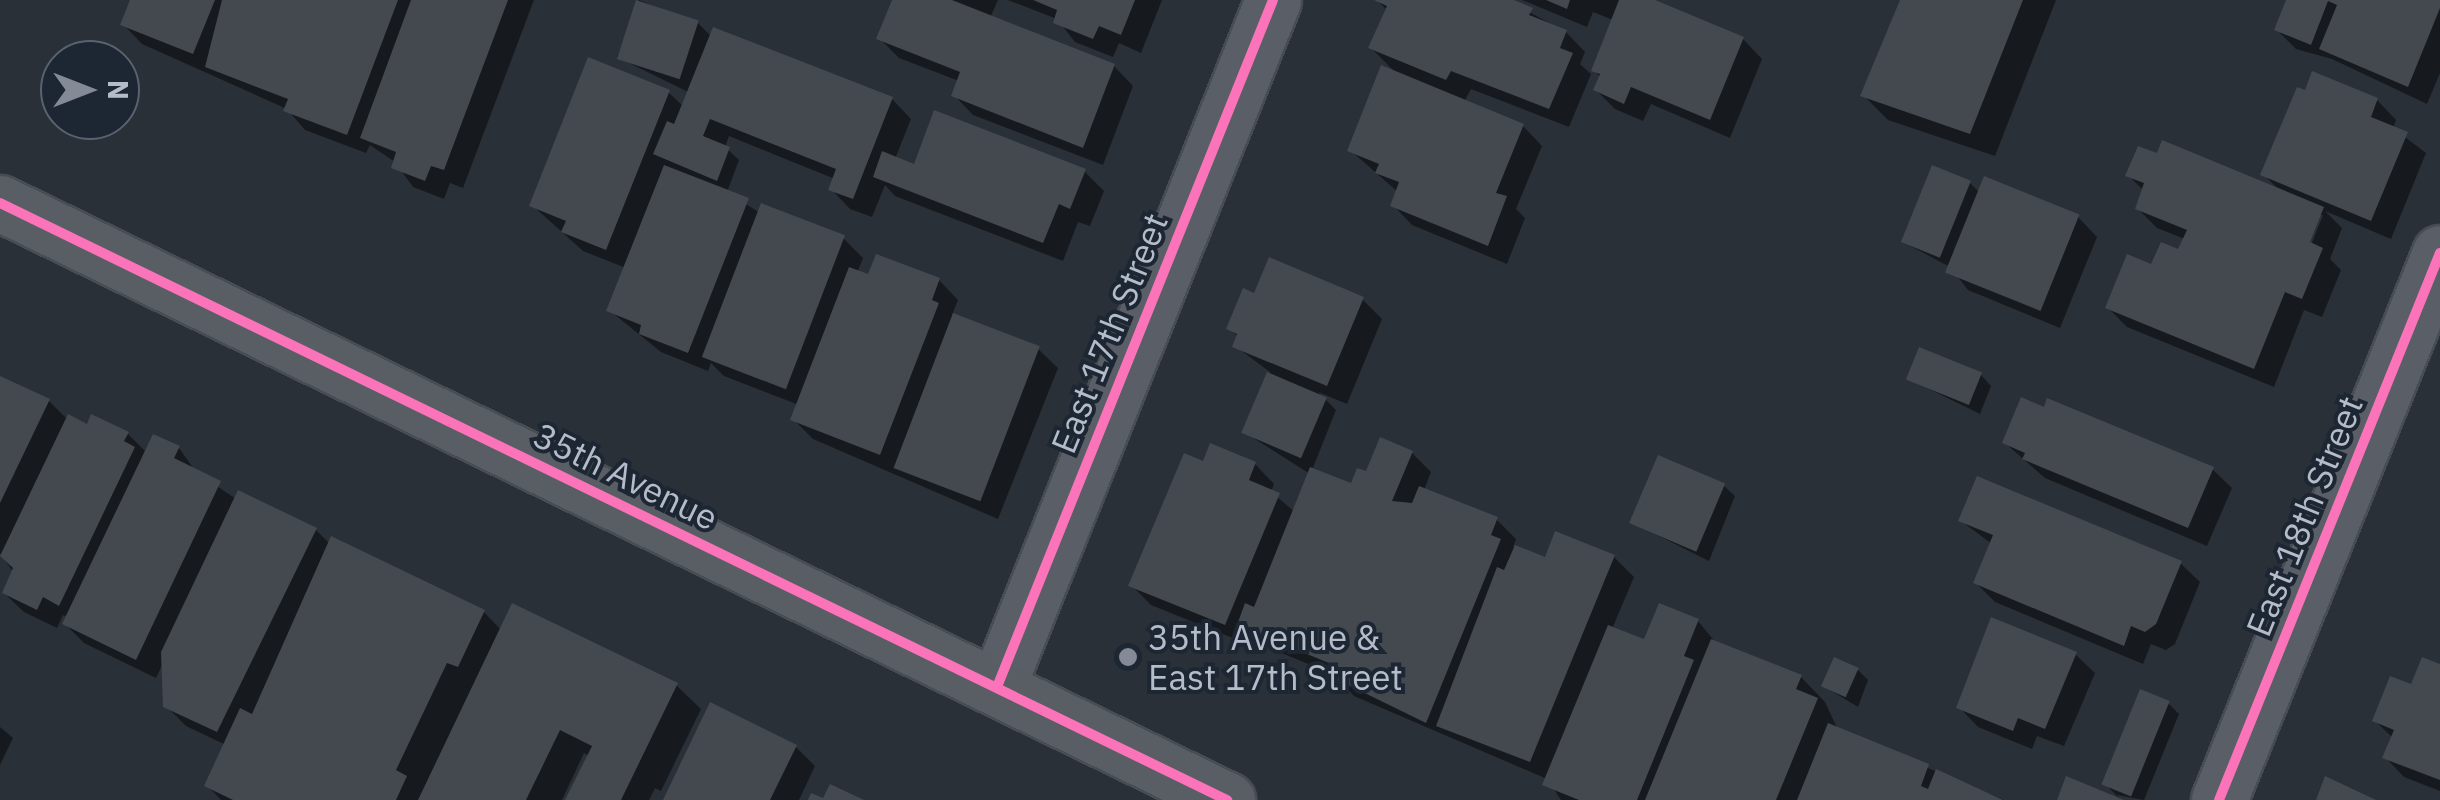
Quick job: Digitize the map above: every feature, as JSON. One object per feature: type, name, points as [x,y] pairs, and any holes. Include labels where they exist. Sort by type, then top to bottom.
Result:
[{"type":"main road","name":"35th Avenue","points":[[0,204],[1227,800]]},
{"type":"street","name":"East 17th Street","points":[[997,687],[1273,0]]},
{"type":"street","name":"East 18th Street","points":[[2219,800],[2440,253]]},
{"type":"building","points":[[130,0],[215,0],[193,54],[120,25]]},
{"type":"building","points":[[222,0],[398,0],[347,135],[283,111],[288,99],[205,67]]},
{"type":"building","points":[[411,0],[508,0],[444,170],[431,166],[425,181],[391,168],[396,152],[360,138]]},
{"type":"building","points":[[636,0],[699,20],[680,79],[617,59]]},
{"type":"building","points":[[892,0],[952,0],[1115,64],[1083,148],[951,96],[960,72],[876,39]]},
{"type":"building","points":[[1033,0],[1135,0],[1121,35],[1099,26],[1093,39],[1053,23],[1057,10]]},
{"type":"building","points":[[1374,0],[1514,0],[1533,8],[1529,15],[1567,30],[1560,48],[1573,53],[1549,109],[1451,71],[1446,80],[1368,48],[1387,6]]},
{"type":"building","points":[[1546,0],[1570,0],[1567,9]]},
{"type":"building","points":[[1619,0],[1655,0],[1744,37],[1710,120],[1631,87],[1624,104],[1593,90],[1600,74],[1591,71]]},
{"type":"building","points":[[1900,0],[2023,0],[1970,134],[1860,96]]},
{"type":"building","points":[[2286,0],[2440,0],[2440,8],[2408,87],[2319,49],[2337,5],[2328,1],[2311,45],[2274,30]]},
{"type":"building","points":[[713,27],[893,97],[853,199],[828,190],[836,169],[710,119],[703,136],[730,147],[717,181],[653,154],[667,121],[674,124]]},
{"type":"building","points":[[588,57],[670,90],[606,250],[561,232],[566,221],[529,206]]},
{"type":"building","points":[[1381,65],[1524,124],[1496,193],[1507,196],[1488,246],[1390,206],[1399,182],[1375,173],[1379,164],[1347,151]]},
{"type":"building","points":[[2312,71],[2378,98],[2371,117],[2408,132],[2371,221],[2260,175],[2297,87],[2305,90]]},
{"type":"building","points":[[934,110],[1086,169],[1070,209],[1059,204],[1043,243],[873,177],[882,151],[914,164]]},
{"type":"building","points":[[2162,140],[2324,207],[2310,242],[2323,248],[2302,299],[2285,292],[2254,369],[2105,308],[2127,254],[2151,264],[2161,242],[2178,249],[2187,230],[2135,209],[2144,183],[2125,176],[2138,146],[2157,153]]},
{"type":"building","points":[[664,165],[749,198],[688,353],[639,334],[641,325],[606,311]]},
{"type":"building","points":[[1932,165],[1971,181],[1940,258],[1901,242]]},
{"type":"building","points":[[1984,176],[2079,215],[2041,311],[1945,272]]},
{"type":"building","points":[[761,203],[845,235],[786,389],[702,357]]},
{"type":"building","points":[[876,254],[940,278],[932,300],[939,303],[880,455],[790,420],[849,267],[868,274]]},
{"type":"building","points":[[1269,257],[1364,297],[1327,386],[1232,347],[1237,334],[1226,329],[1243,288],[1254,293]]},
{"type":"building","points":[[953,313],[1040,346],[980,501],[894,468]]},
{"type":"building","points":[[1919,347],[1982,372],[1969,405],[1906,379]]},
{"type":"building","points":[[1267,372],[1327,397],[1301,458],[1241,433]]},
{"type":"building","points":[[0,376],[50,399],[0,503]]},
{"type":"building","points":[[2021,397],[2044,407],[2047,398],[2214,467],[2188,528],[2022,459],[2025,453],[2002,443]]},
{"type":"building","points":[[68,414],[87,424],[91,414],[129,432],[124,441],[135,447],[59,606],[43,597],[37,610],[2,593],[13,568],[0,556]]},
{"type":"building","points":[[153,434],[180,446],[174,458],[221,481],[136,660],[62,624]]},
{"type":"building","points":[[1380,437],[1413,451],[1392,501],[1412,503],[1419,486],[1498,517],[1491,535],[1501,539],[1426,723],[1332,677],[1336,666],[1237,625],[1245,603],[1254,607],[1310,467],[1351,483],[1357,468],[1366,471]]},
{"type":"building","points":[[1210,443],[1256,462],[1249,480],[1280,493],[1225,625],[1128,586],[1184,453],[1203,461]]},
{"type":"building","points":[[1658,455],[1725,484],[1696,552],[1629,523]]},
{"type":"building","points":[[1977,476],[2182,561],[2156,624],[2145,632],[2131,626],[2124,646],[1973,583],[1993,535],[1958,521]]},
{"type":"building","points":[[238,490],[317,528],[217,732],[163,707],[161,652]]},
{"type":"building","points":[[1555,531],[1615,555],[1530,762],[1436,726],[1497,567],[1504,570],[1515,545],[1545,557]]},
{"type":"building","points":[[331,536],[485,610],[458,667],[447,663],[396,770],[407,776],[396,800],[233,800],[204,786],[240,708],[252,714]]},
{"type":"building","points":[[512,603],[678,683],[621,800],[565,800],[592,746],[560,730],[526,800],[418,800]]},
{"type":"building","points":[[1659,603],[1699,619],[1684,656],[1694,660],[1637,800],[1579,800],[1542,785],[1608,625],[1644,639]]},
{"type":"building","points":[[1991,617],[2077,652],[2045,729],[2018,718],[2013,731],[1956,708]]},
{"type":"building","points":[[1711,639],[1802,675],[1796,689],[1818,698],[1776,800],[1645,800]]},
{"type":"building","points":[[1834,657],[1859,668],[1846,697],[1821,686]]},
{"type":"building","points":[[2422,657],[2440,664],[2440,780],[2382,758],[2394,730],[2372,721],[2390,676],[2411,684]]},
{"type":"building","points":[[2140,689],[2170,701],[2131,796],[2101,784]]},
{"type":"building","points":[[710,702],[797,745],[770,800],[663,800]]},
{"type":"building","points":[[1828,723],[1929,764],[1921,786],[1928,789],[1936,769],[2003,800],[1797,800]]},
{"type":"building","points":[[2066,776],[2124,800],[2057,800]]},
{"type":"building","points":[[2325,776],[2376,800],[2316,800]]},
{"type":"building","points":[[830,784],[864,800],[808,800],[811,793],[823,798]]},
{"type":"cycle path","points":[[997,687],[1273,0]]},
{"type":"cycle path","points":[[0,203],[1227,800]]},
{"type":"cycle path","points":[[2219,800],[2440,253]]},
{"type":"place","name":"35th Avenue & East 17th Street","points":[[1128,657]]}]
